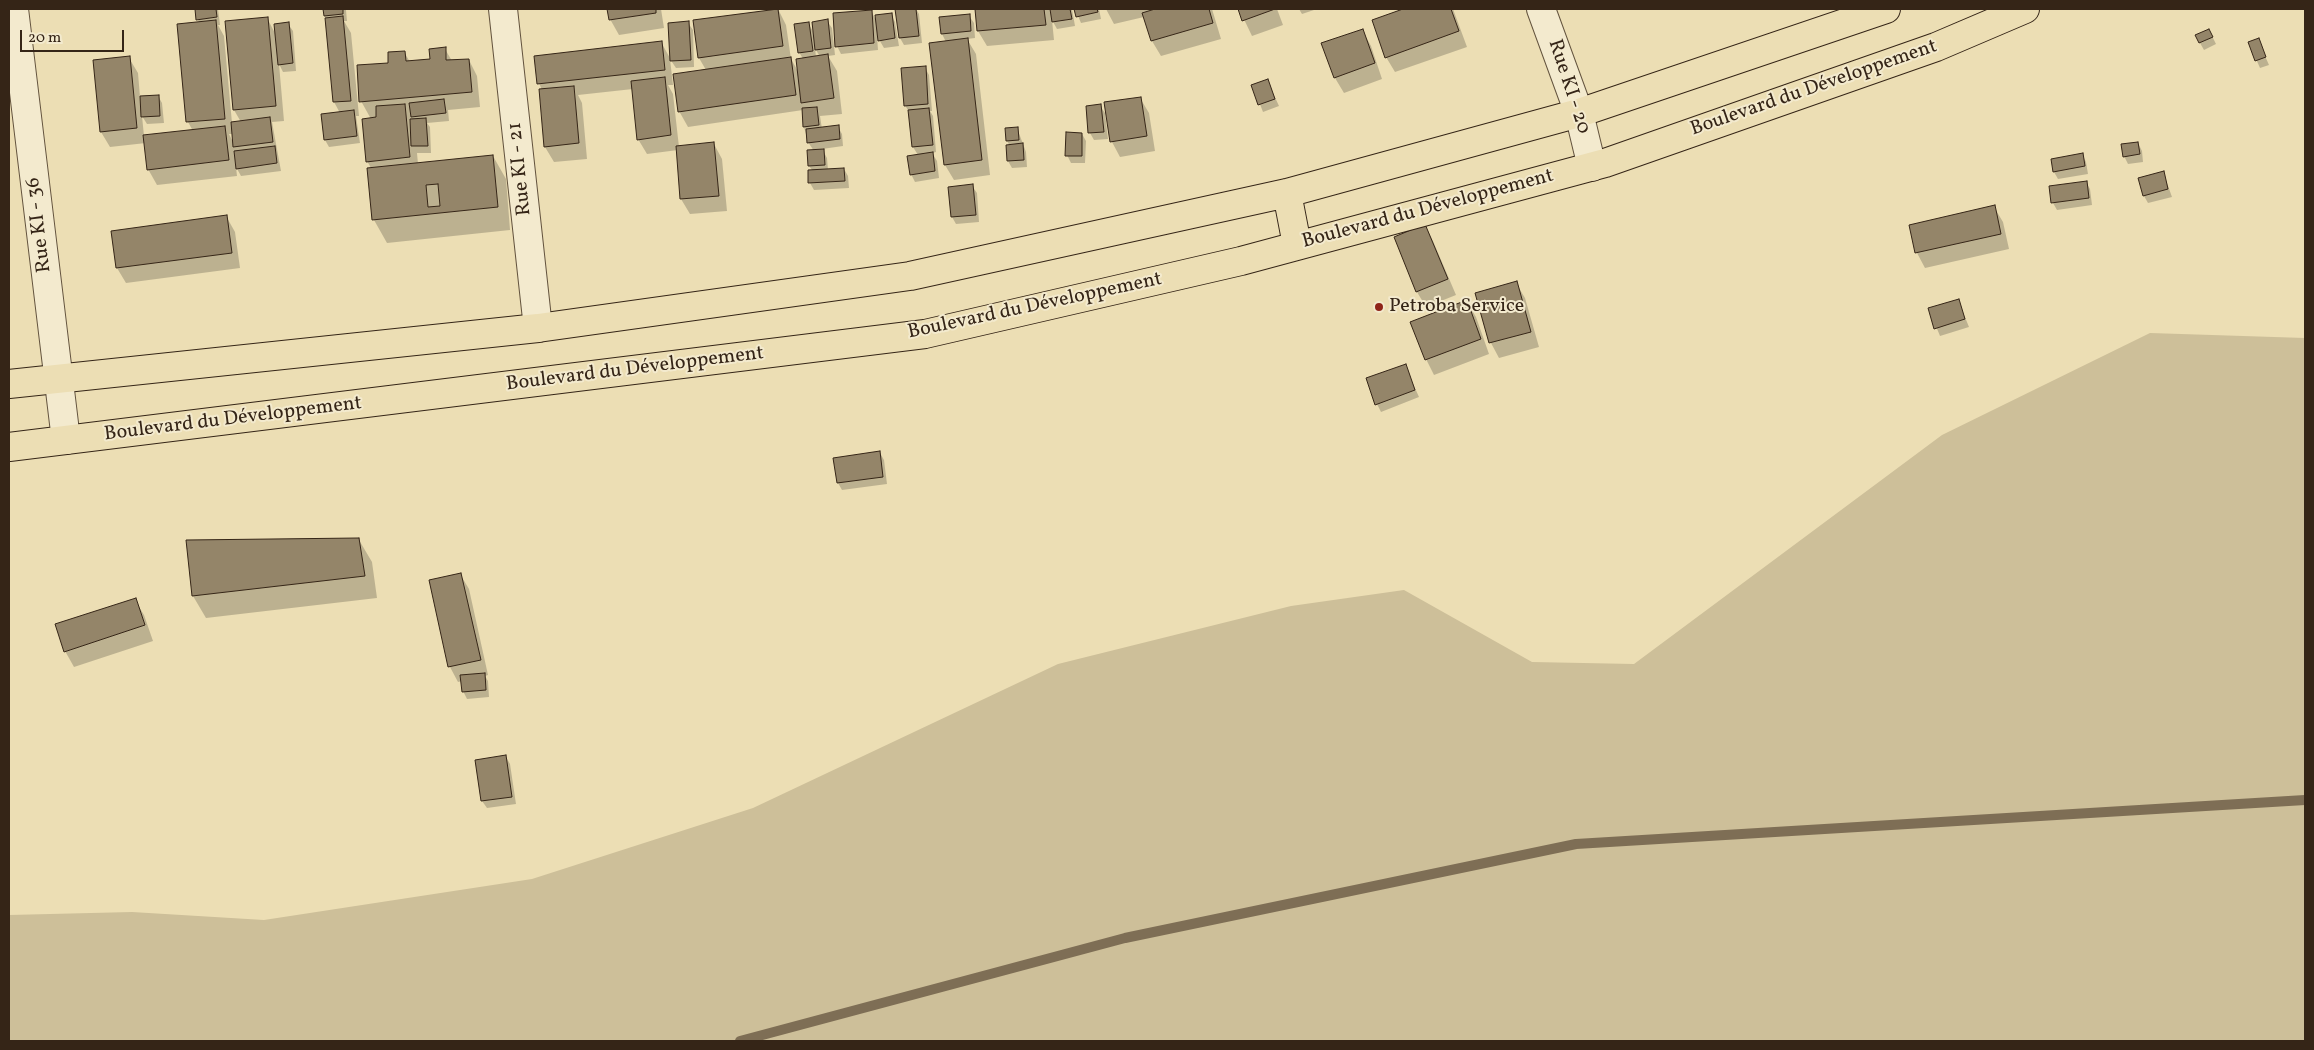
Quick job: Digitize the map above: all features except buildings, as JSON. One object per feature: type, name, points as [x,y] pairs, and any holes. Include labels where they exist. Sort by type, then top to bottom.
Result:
[{"type":"highway","points":[[9,384],[58,377],[538,328],[910,276],[1287,193],[1579,113],[1886,9]]},
{"type":"highway","name":"Boulevard du Développement","points":[[9,447],[925,334],[1241,261],[1592,167],[1936,47],[2025,9]]},
{"type":"highway","points":[[1287,193],[1296,245]]},
{"type":"street","name":"Rue KI - 36","points":[[14,9],[66,440]]},
{"type":"street","name":"Rue KI - 21","points":[[504,9],[538,328]]},
{"type":"street","name":"Rue KI - 20","points":[[1542,9],[1579,113],[1592,167]]},
{"type":"shaded area","points":[[2150,333],[2305,338],[2305,1041],[9,1041],[9,915],[132,912],[264,920],[532,879],[753,808],[1058,664],[1291,606],[1404,590],[1532,662],[1634,664],[1942,435]]},
{"type":"waterway","points":[[740,1041],[1125,938],[1576,844],[2305,800]]},
{"type":"place","name":"Petroba Service","points":[[1379,307]]}]
